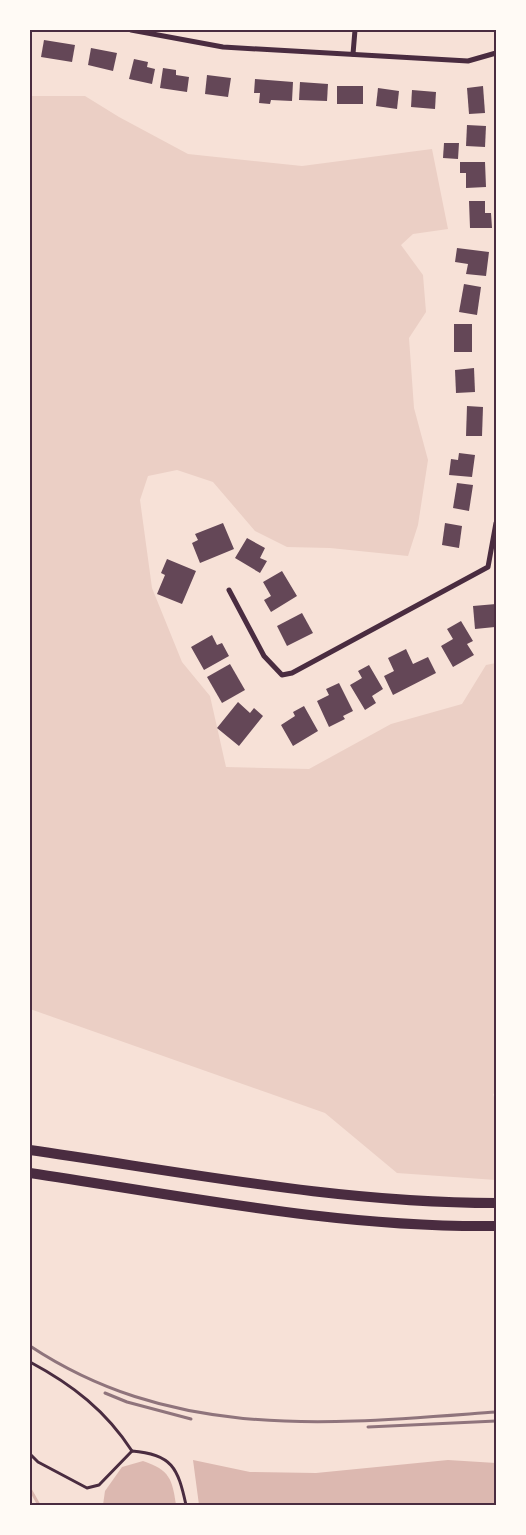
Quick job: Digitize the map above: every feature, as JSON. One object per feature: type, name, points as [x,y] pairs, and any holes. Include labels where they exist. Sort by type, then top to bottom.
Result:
[{"type":"main road","points":[[30,1150],[323,1192],[403,1200],[496,1203]]},
{"type":"main road","points":[[30,1173],[340,1218],[496,1226]]},
{"type":"street","points":[[131,30],[223,47],[468,61],[496,53]]},
{"type":"street","points":[[353,54],[355,30]]},
{"type":"street","points":[[228,590],[264,656],[282,675],[292,673],[488,567],[496,523]]},
{"type":"lane","points":[[30,1362],[58,1377],[104,1414],[132,1451],[153,1453],[164,1458],[175,1468],[181,1481],[186,1505]]},
{"type":"lane","points":[[30,1454],[38,1462],[76,1485],[87,1488],[99,1485],[132,1451]]},
{"type":"shaded area","points":[[30,96],[85,96],[119,117],[188,154],[302,166],[432,149],[448,229],[413,234],[401,245],[423,275],[426,312],[409,338],[414,408],[428,460],[418,525],[408,556],[330,548],[287,547],[255,531],[213,482],[177,470],[148,476],[140,500],[152,588],[182,662],[210,696],[226,767],[309,769],[391,724],[462,704],[486,665],[496,663],[496,1093],[493,1094],[496,1103],[496,1180],[397,1173],[325,1113],[30,1009]]},
{"type":"shaded area","points":[[193,1460],[250,1472],[316,1473],[448,1460],[496,1463],[496,1505],[199,1505]]},
{"type":"shaded area","points":[[143,1461],[159,1468],[168,1477],[173,1488],[176,1505],[103,1505],[105,1491],[122,1467]]},
{"type":"building","points":[[44,40],[75,45],[72,62],[41,57]]},
{"type":"building","points":[[91,48],[117,53],[113,71],[88,65]]},
{"type":"building","points":[[134,59],[148,62],[147,67],[155,69],[152,84],[129,79]]},
{"type":"building","points":[[163,68],[176,70],[176,75],[189,77],[187,92],[160,88]]},
{"type":"building","points":[[207,75],[231,78],[228,97],[205,94]]},
{"type":"building","points":[[255,79],[293,82],[292,101],[271,100],[270,104],[259,103],[260,93],[254,93]]},
{"type":"building","points":[[300,82],[328,84],[327,101],[299,100]]},
{"type":"building","points":[[337,86],[363,86],[363,104],[337,104]]},
{"type":"building","points":[[483,86],[485,113],[469,114],[467,88]]},
{"type":"building","points":[[378,88],[399,91],[397,109],[376,106]]},
{"type":"building","points":[[412,90],[436,92],[435,109],[411,107]]},
{"type":"building","points":[[467,125],[486,126],[485,147],[466,146]]},
{"type":"building","points":[[444,143],[459,143],[458,159],[443,158]]},
{"type":"building","points":[[460,162],[485,162],[486,187],[466,188],[466,173],[460,173]]},
{"type":"building","points":[[469,201],[485,201],[485,213],[491,213],[492,228],[470,228]]},
{"type":"building","points":[[457,248],[489,252],[486,276],[466,274],[468,264],[455,262]]},
{"type":"building","points":[[464,284],[481,287],[477,315],[459,312]]},
{"type":"building","points":[[454,324],[472,324],[472,352],[454,352]]},
{"type":"building","points":[[474,368],[475,392],[456,393],[455,370]]},
{"type":"building","points":[[467,406],[483,407],[482,436],[466,436]]},
{"type":"building","points":[[459,453],[475,455],[472,477],[449,475],[451,459],[458,460]]},
{"type":"building","points":[[457,483],[473,485],[469,511],[453,508]]},
{"type":"building","points":[[223,523],[234,549],[200,563],[192,543],[198,540],[195,534]]},
{"type":"building","points":[[445,523],[462,526],[459,548],[442,545]]},
{"type":"building","points":[[247,538],[265,548],[260,558],[267,561],[260,573],[235,558]]},
{"type":"building","points":[[167,559],[196,571],[182,604],[157,594],[165,575],[161,573]]},
{"type":"building","points":[[282,571],[297,596],[271,612],[264,600],[271,596],[263,582]]},
{"type":"building","points":[[496,604],[495,627],[475,629],[473,606]]},
{"type":"building","points":[[302,613],[313,633],[287,646],[277,626]]},
{"type":"building","points":[[461,621],[473,641],[467,644],[474,655],[453,667],[441,646],[453,639],[447,629]]},
{"type":"building","points":[[212,635],[217,645],[222,643],[229,656],[204,670],[191,647]]},
{"type":"building","points":[[406,649],[413,664],[428,657],[436,673],[393,695],[384,676],[394,671],[388,658]]},
{"type":"building","points":[[230,664],[245,690],[222,703],[207,677]]},
{"type":"building","points":[[369,665],[383,689],[372,696],[376,703],[365,710],[350,685],[362,678],[358,671]]},
{"type":"building","points":[[339,683],[353,711],[343,716],[345,719],[329,727],[317,701],[329,695],[326,689]]},
{"type":"building","points":[[238,702],[250,713],[254,708],[263,716],[239,746],[217,728]]},
{"type":"building","points":[[304,706],[318,731],[293,746],[281,725],[295,716],[293,712]]},
{"type":"waterway","points":[[30,1489],[39,1505]]},
{"type":"railway","points":[[30,1346],[85,1377],[141,1398],[198,1412],[256,1420],[315,1422],[435,1417],[496,1412]]},
{"type":"railway","points":[[105,1393],[127,1402],[191,1419]]},
{"type":"railway","points":[[368,1427],[496,1421]]}]
